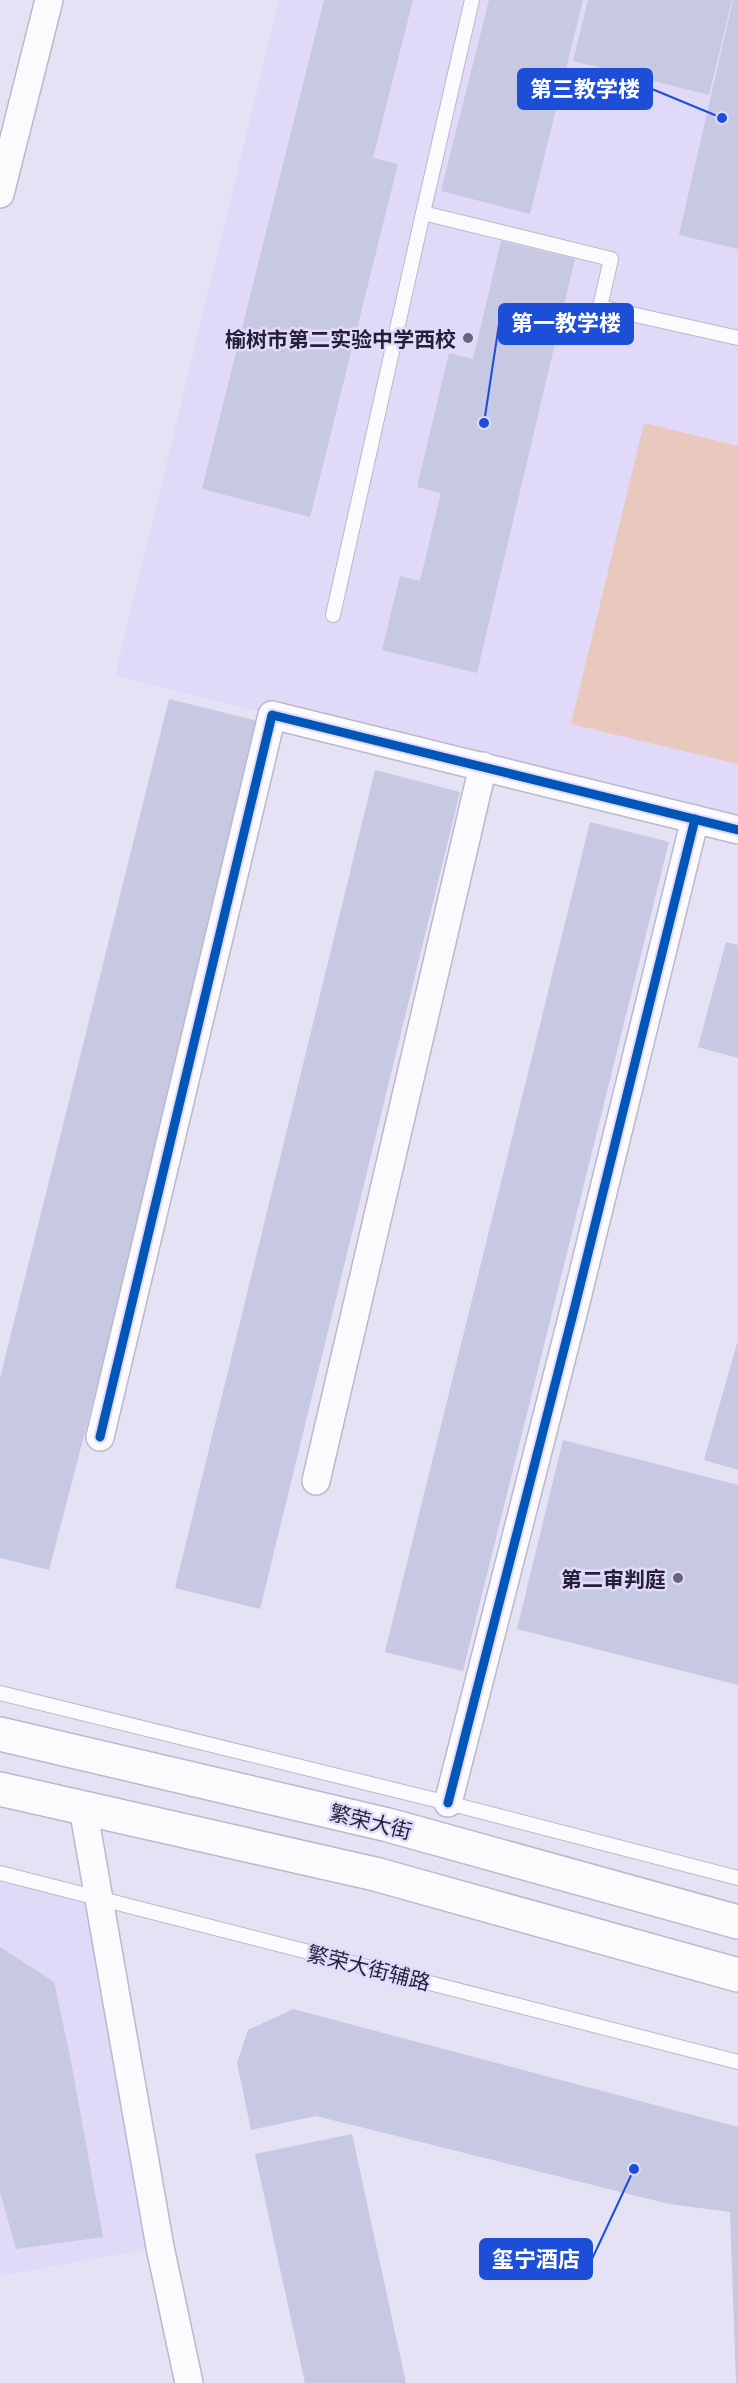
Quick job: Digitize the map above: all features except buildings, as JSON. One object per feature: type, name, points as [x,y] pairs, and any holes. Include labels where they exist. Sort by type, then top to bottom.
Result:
[{"type":"main road","name":"繁荣大街","points":[[0,1734],[388,1825],[738,1922]]},
{"type":"main road","points":[[0,1789],[375,1874],[738,1975]]},
{"type":"street","points":[[0,194],[49,0]]},
{"type":"street","points":[[100,1437],[272,715],[738,830]]},
{"type":"street","points":[[316,1480],[483,766]]},
{"type":"street","points":[[448,1803],[574,1310],[695,819]]},
{"type":"street","points":[[83,1808],[160,2247],[189,2383]]},
{"type":"lane","points":[[333,615],[472,0]]},
{"type":"lane","points":[[423,213],[611,259],[600,307],[738,338]]},
{"type":"lane","points":[[0,1693],[448,1803],[738,1878]]},
{"type":"lane","name":"繁荣大街辅路","points":[[0,1874],[738,2062]]},
{"type":"shaded area","name":"榆树市第二实验中学西校","points":[[279,0],[738,0],[738,829],[115,676]]},
{"type":"shaded area","points":[[644,423],[738,446],[738,764],[571,724]]},
{"type":"shaded area","points":[[0,1883],[99,1898],[160,2247],[0,2276]]},
{"type":"cycle path","points":[[100,1437],[272,715],[738,830]]},
{"type":"cycle path","points":[[448,1803],[574,1310],[695,819]]},
{"type":"place","name":"第三教学楼","points":[[722,118]]},
{"type":"place","name":"榆树市第二实验中学西校","points":[[468,338]]},
{"type":"place","name":"第一教学楼","points":[[484,423]]},
{"type":"place","name":"第二审判庭","points":[[678,1578]]},
{"type":"place","name":"玺宁酒店","points":[[634,2169]]}]
